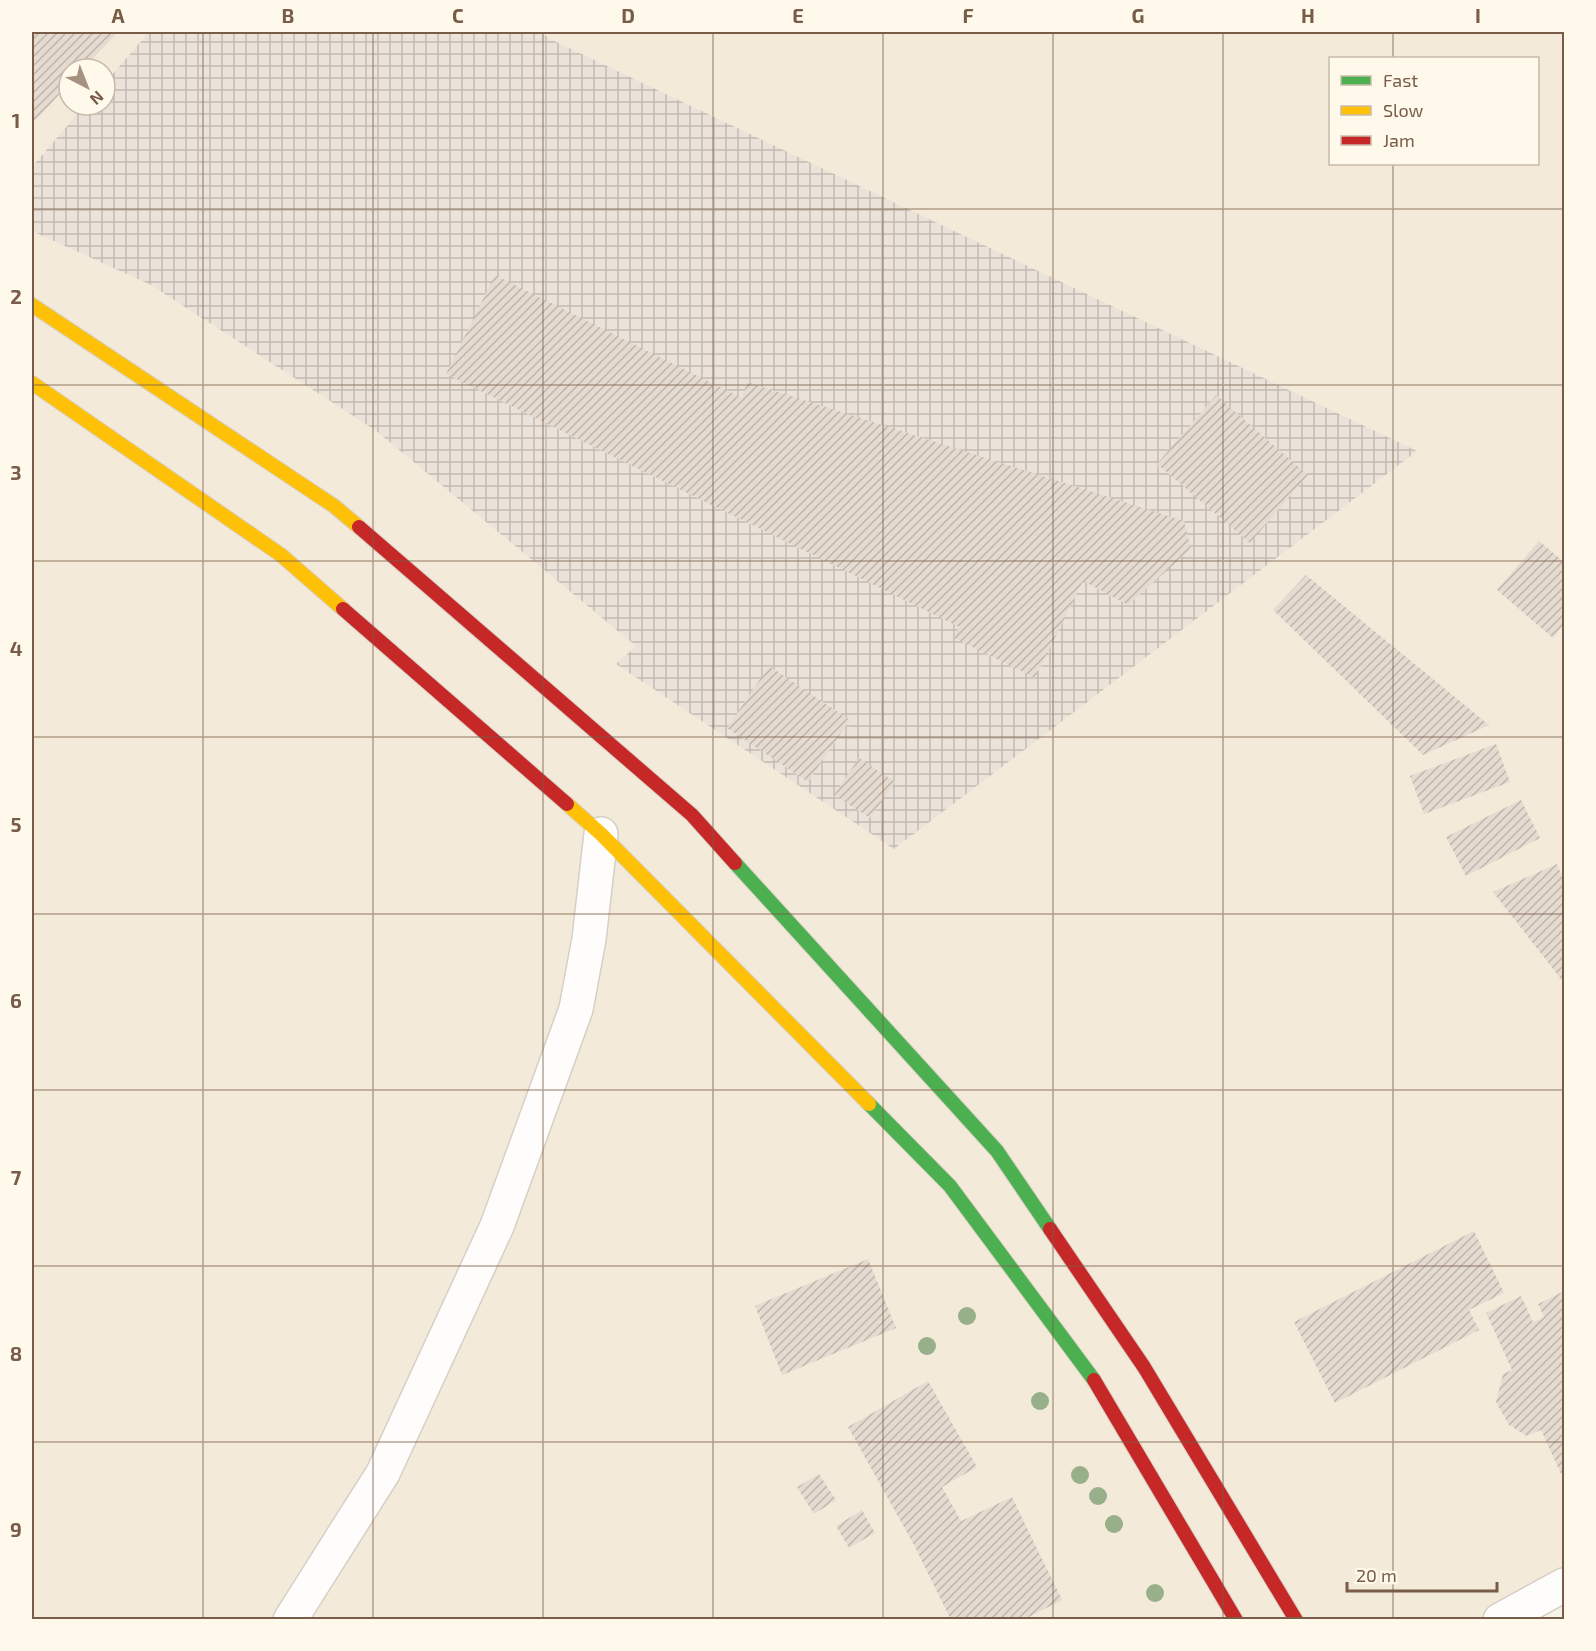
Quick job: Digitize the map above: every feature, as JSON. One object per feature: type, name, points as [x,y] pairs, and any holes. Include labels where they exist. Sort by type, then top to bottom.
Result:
[{"type":"main road","points":[[32,305],[334,506],[692,815],[997,1151],[1144,1367],[1296,1620]]},
{"type":"main road","points":[[32,383],[281,555],[601,834],[950,1186],[1101,1389],[1236,1620]]},
{"type":"street","points":[[290,1620],[383,1473],[497,1226],[576,1009],[589,939],[601,834]]},
{"type":"street","points":[[1500,1620],[1564,1585]]},
{"type":"shaded area","points":[[32,32],[1564,32],[1564,1591],[1508,1620],[32,1620]]},
{"type":"shaded area","points":[[149,32],[543,32],[548,38],[1417,451],[894,849],[616,664],[636,646],[375,430],[151,285],[32,231],[32,167],[75,117],[117,117],[117,69]]},
{"type":"building","points":[[32,32],[118,32],[94,57],[57,57],[57,97],[32,124]]},
{"type":"building","points":[[495,275],[742,398],[747,382],[1184,521],[1191,549],[1128,605],[1083,581],[1035,678],[954,638],[959,627],[446,374]]},
{"type":"building","points":[[1216,395],[1308,475],[1250,543],[1157,464]]},
{"type":"building","points":[[1539,541],[1564,562],[1564,625],[1553,638],[1497,590]]},
{"type":"building","points":[[1306,575],[1489,725],[1423,755],[1273,610]]},
{"type":"building","points":[[769,666],[850,720],[808,782],[727,728]]},
{"type":"building","points":[[1496,744],[1510,782],[1424,814],[1410,776]]},
{"type":"building","points":[[859,758],[895,782],[870,818],[834,795]]},
{"type":"building","points":[[1521,800],[1540,838],[1466,876],[1446,837]]},
{"type":"building","points":[[1557,864],[1564,881],[1564,983],[1493,892]]},
{"type":"building","points":[[1474,1231],[1504,1293],[1469,1310],[1479,1330],[1335,1403],[1294,1322]]},
{"type":"building","points":[[868,1259],[896,1328],[782,1375],[755,1306]]},
{"type":"building","points":[[1564,1291],[1564,1473],[1561,1474],[1541,1430],[1527,1436],[1509,1425],[1496,1402],[1503,1374],[1512,1370],[1486,1313],[1521,1296],[1533,1322],[1544,1317],[1538,1304]]},
{"type":"building","points":[[928,1381],[977,1467],[942,1487],[961,1521],[1012,1497],[1062,1600],[1023,1620],[951,1620],[914,1545],[848,1427]]},
{"type":"building","points":[[819,1474],[836,1500],[814,1514],[797,1487]]},
{"type":"building","points":[[862,1510],[875,1533],[849,1548],[836,1526]]},
{"type":"traffic: fast","points":[[735,863],[997,1151],[1050,1229]]},
{"type":"traffic: fast","points":[[869,1104],[950,1186],[1094,1380]]},
{"type":"traffic: slow","points":[[32,305],[334,506],[359,527]]},
{"type":"traffic: slow","points":[[32,383],[281,555],[343,609]]},
{"type":"traffic: slow","points":[[567,804],[601,834],[869,1104]]},
{"type":"traffic: jam","points":[[359,527],[692,815],[735,863]]},
{"type":"traffic: jam","points":[[343,609],[567,804]]},
{"type":"traffic: jam","points":[[1050,1229],[1144,1367],[1296,1620]]},
{"type":"traffic: jam","points":[[1094,1380],[1236,1620]]}]
